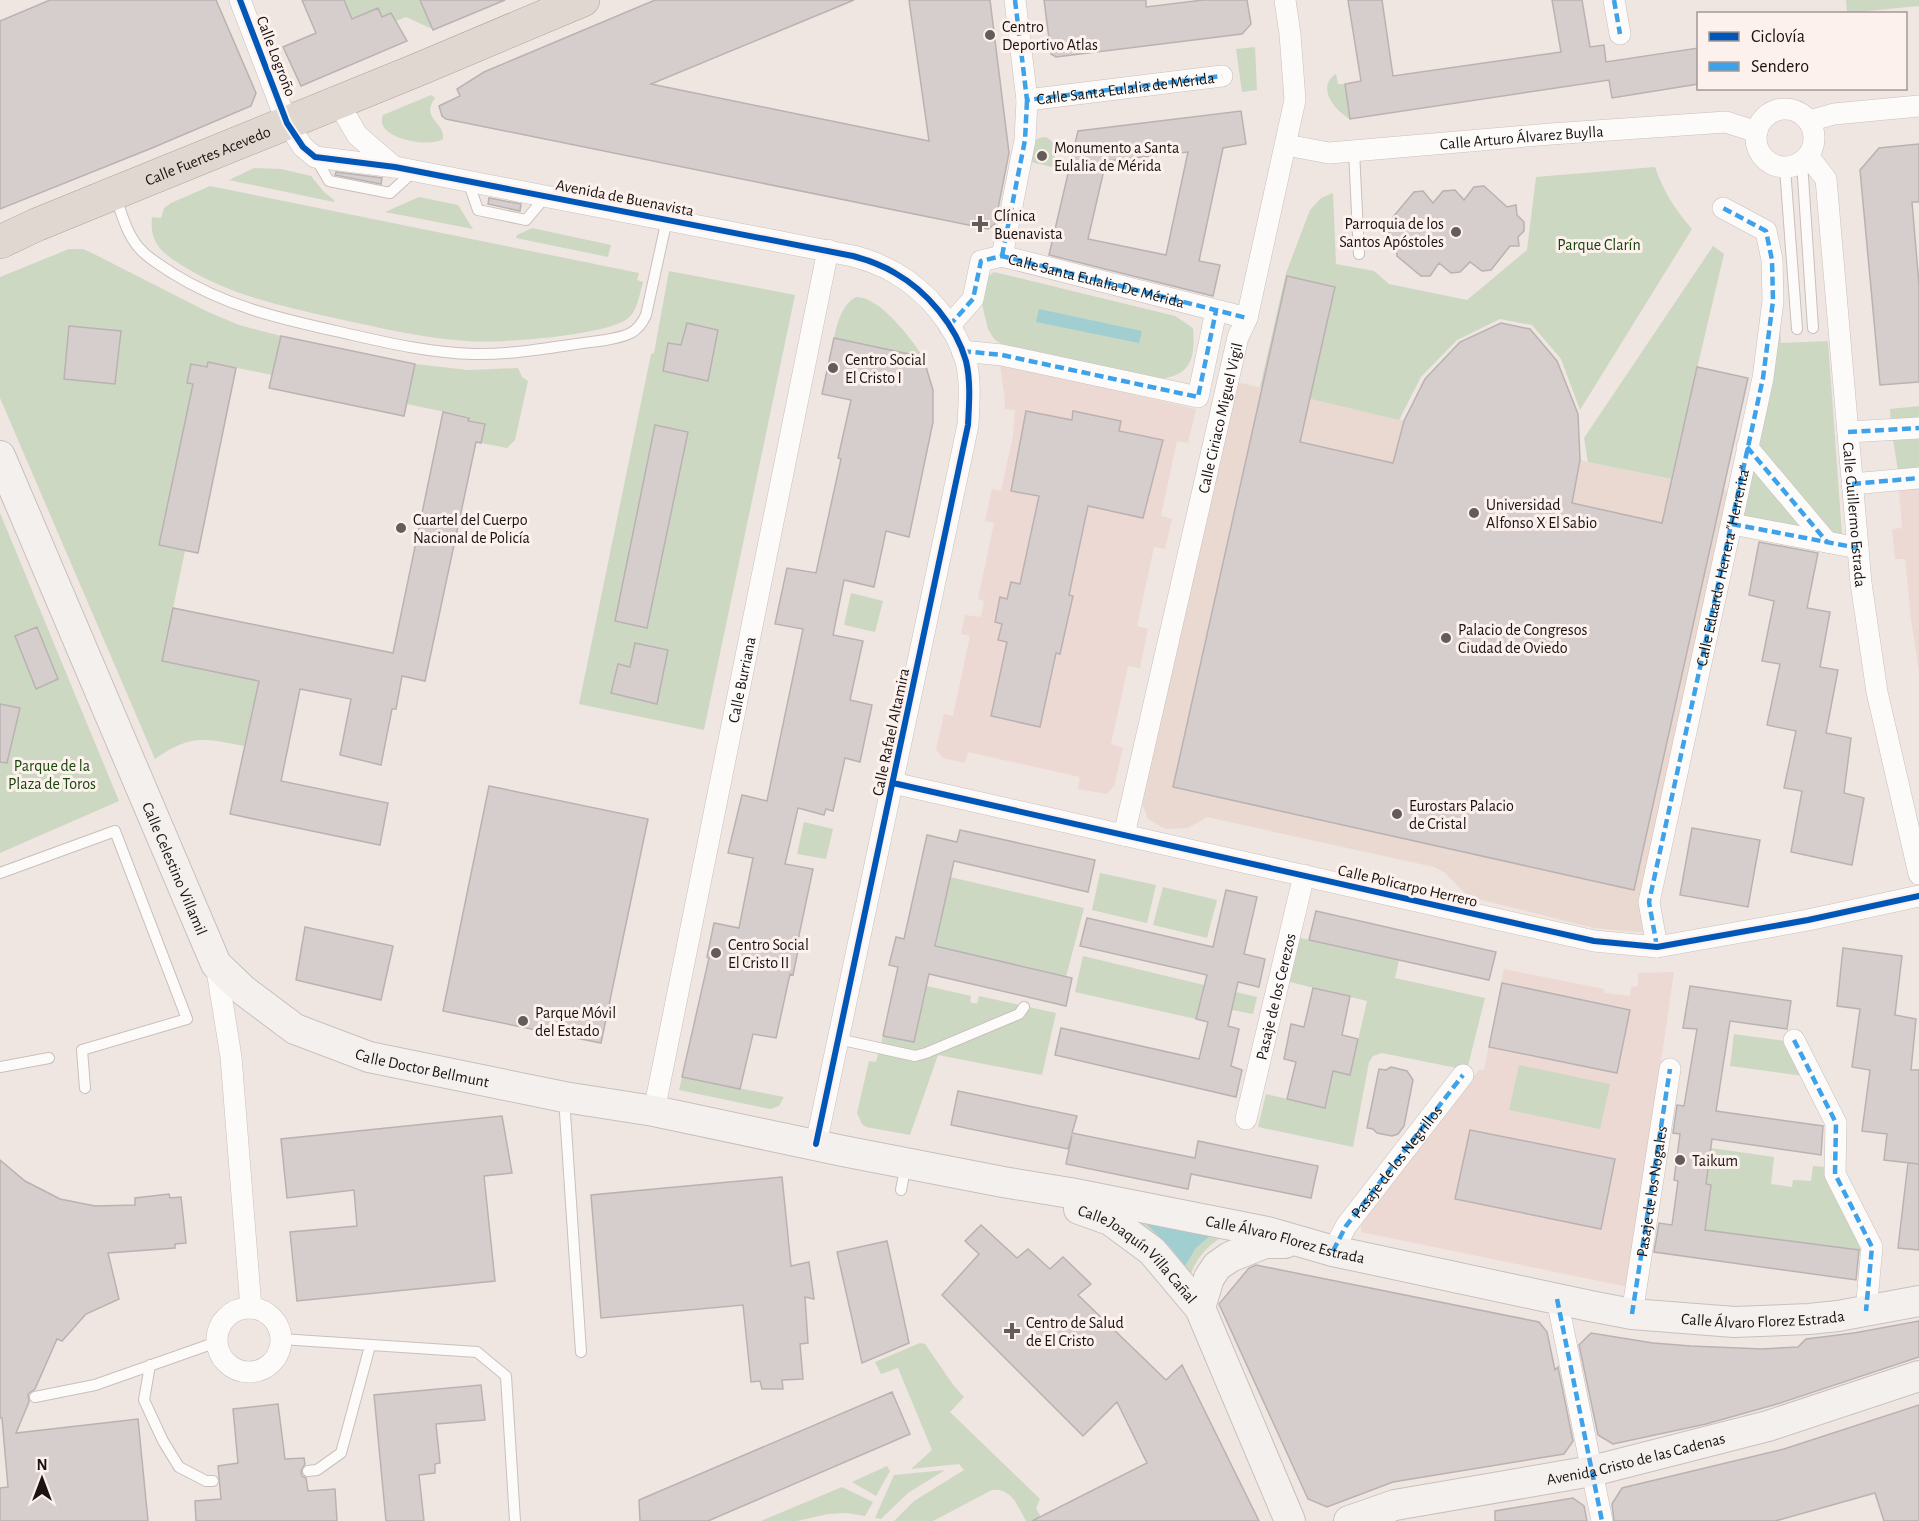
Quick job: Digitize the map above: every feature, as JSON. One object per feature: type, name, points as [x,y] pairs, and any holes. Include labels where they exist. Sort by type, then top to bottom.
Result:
[{"type":"highway","name":"Calle Fuertes Acevedo","points":[[0,242],[36,225],[115,195],[583,0]]},
{"type":"main road","points":[[0,222],[36,225]]},
{"type":"main road","name":"Calle Celestino Villamil","points":[[0,456],[216,964]]},
{"type":"main road","name":"Calle Doctor Bellmunt","points":[[216,964],[243,990],[295,1029],[369,1057],[564,1097],[654,1111]]},
{"type":"main road","name":"Calle Álvaro Florez Estrada","points":[[654,1111],[816,1144],[904,1176],[1003,1182],[1070,1192],[1266,1232],[1333,1251],[1632,1314],[1734,1322],[1809,1319],[1866,1311],[1919,1300]]},
{"type":"main road","name":"Calle Joaquín Villa Cañal","points":[[1003,1182],[1110,1220],[1152,1251],[1200,1308],[1290,1521]]},
{"type":"main road","name":"Calle Joaquín Villa Cañal","points":[[1200,1308],[1209,1278],[1217,1266],[1230,1257],[1265,1243],[1303,1244]]},
{"type":"main road","name":"Avenida Cristo de las Cadenas","points":[[1349,1521],[1395,1505],[1592,1471],[1768,1426],[1919,1376]]},
{"type":"street","name":"Calle Logroño","points":[[240,0],[287,123]]},
{"type":"street","name":"Calle Santa Eulalia de Mérida","points":[[1002,256],[1025,140],[1027,100],[1015,0]]},
{"type":"street","name":"Calle Ciriaco Miguel Vigil","points":[[1124,835],[1238,337],[1247,318],[1295,100],[1285,0]]},
{"type":"street","points":[[1614,0],[1620,34]]},
{"type":"street","name":"Calle Santa Eulalia de Mérida","points":[[1027,100],[1222,76]]},
{"type":"street","name":"Avenida de Buenavista","points":[[338,102],[357,135],[404,169]]},
{"type":"street","points":[[1809,121],[1834,114],[1919,106]]},
{"type":"street","points":[[1775,111],[1794,111],[1809,121],[1813,130],[1813,148],[1798,162],[1776,166],[1762,156],[1756,140],[1757,132],[1760,123],[1775,111]]},
{"type":"street","name":"Calle Arturo Álvarez Buylla","points":[[1286,145],[1329,153],[1726,122],[1757,132]]},
{"type":"street","name":"Avenida de Buenavista","points":[[287,123],[303,147],[315,157],[404,169],[468,181],[828,250],[877,263],[917,289],[929,300],[949,326]]},
{"type":"street","name":"Calle Guillermo Estrada","points":[[1798,162],[1826,179],[1858,548],[1877,692],[1919,874]]},
{"type":"street","name":"Calle Eduardo Herrera \"Herrerita\"","points":[[1657,947],[1649,903],[1732,524],[1762,378],[1773,301],[1772,260],[1766,231],[1723,208]]},
{"type":"street","name":"Calle Burriana","points":[[654,1111],[828,250]]},
{"type":"street","name":"Calle Santa Eulalia De Mérida","points":[[949,326],[973,298],[981,261],[1002,256],[1247,318]]},
{"type":"street","points":[[962,351],[1002,355],[1198,397],[1216,311]]},
{"type":"street","name":"Calle Rafael Altamira","points":[[816,1144],[968,425],[970,395],[966,363],[949,326]]},
{"type":"street","points":[[1848,432],[1919,428]]},
{"type":"street","points":[[1747,447],[1827,542]]},
{"type":"street","points":[[1852,484],[1919,478]]},
{"type":"street","points":[[1732,524],[1858,548]]},
{"type":"street","name":"Calle Policarpo Herrero","points":[[893,783],[1594,941],[1657,947],[1808,920],[1919,896]]},
{"type":"street","name":"Pasaje de los Cerezos","points":[[1246,1119],[1304,875]]},
{"type":"street","name":"Calle Celestino Villamil","points":[[216,964],[231,1057],[251,1308]]},
{"type":"street","points":[[1794,1040],[1836,1123],[1835,1174],[1872,1247],[1866,1311]]},
{"type":"street","name":"Pasaje de los Nogales","points":[[1632,1314],[1670,1069]]},
{"type":"street","name":"Pasaje de los Negrillos","points":[[1333,1251],[1346,1226],[1463,1075]]},
{"type":"street","points":[[1557,1299],[1602,1521]]},
{"type":"street","points":[[251,1308],[260,1310],[275,1321],[281,1339],[279,1350],[266,1367],[245,1372],[235,1369],[226,1362],[219,1353],[217,1342],[222,1322],[230,1314],[240,1309],[251,1308]]},
{"type":"lane","points":[[1354,151],[1359,254]]},
{"type":"lane","points":[[1798,162],[1813,328]]},
{"type":"lane","points":[[1797,329],[1798,162]]},
{"type":"lane","points":[[115,195],[134,243],[182,279],[212,296],[289,321],[400,345],[474,354],[606,340],[636,331],[642,325],[646,315],[667,219]]},
{"type":"lane","points":[[0,873],[115,831],[187,1019],[82,1050],[85,1088]]},
{"type":"lane","points":[[838,1040],[915,1056],[1019,1014],[1024,1007]]},
{"type":"lane","points":[[0,1067],[49,1059]]},
{"type":"lane","points":[[564,1097],[581,1352]]},
{"type":"lane","points":[[281,1339],[477,1352],[506,1376],[515,1521]]},
{"type":"lane","points":[[35,1397],[94,1384],[217,1342]]},
{"type":"lane","points":[[308,1471],[317,1470],[341,1453],[370,1346]]},
{"type":"lane","points":[[150,1365],[144,1400],[163,1441],[179,1467],[206,1481],[213,1481]]},
{"type":"shaded area","points":[[1000,364],[1196,409],[1188,443],[1177,441],[1161,516],[1172,519],[1165,549],[1154,547],[1137,626],[1148,629],[1140,668],[1128,666],[1111,744],[1123,748],[1114,786],[1107,794],[1078,789],[1080,777],[968,752],[965,763],[943,758],[936,750],[944,714],[953,716],[970,636],[961,634],[965,615],[981,617],[984,601],[978,599],[994,523],[985,521],[992,489],[1001,491],[1013,435],[1015,410],[1005,409]]},
{"type":"shaded area","points":[[1236,382],[1588,462],[1737,493],[1654,931],[1636,932],[1594,928],[1478,899],[1466,894],[1445,873],[1434,867],[1207,817],[1188,828],[1166,829],[1148,819],[1141,801]]},
{"type":"shaded area","points":[[1919,488],[1919,671],[1905,559],[1895,559],[1892,529],[1902,528],[1899,490]]},
{"type":"shaded area","points":[[1504,969],[1604,989],[1605,993],[1630,996],[1631,987],[1638,986],[1638,973],[1674,972],[1628,1287],[1361,1232],[1361,1218],[1479,1070],[1484,1070]]},
{"type":"green space","points":[[344,0],[420,0],[432,29],[406,17],[396,21],[391,13],[382,17],[378,8],[358,33]]},
{"type":"green space","points":[[1846,0],[1919,0],[1919,6],[1847,12]]},
{"type":"green space","points":[[1255,47],[1257,90],[1242,92],[1236,49]]},
{"type":"green space","points":[[1336,74],[1338,84],[1345,84],[1350,119],[1339,111],[1330,99],[1327,86]]},
{"type":"green space","points":[[431,95],[435,98],[431,105],[431,115],[443,133],[443,139],[437,142],[416,142],[394,136],[386,130],[382,123],[383,115]]},
{"type":"green space","points":[[1046,137],[1055,146],[1052,167],[1027,161],[1034,141]]},
{"type":"green space","name":"Parque Clarín","points":[[1655,167],[1670,200],[1692,229],[1580,410],[1561,359],[1532,325],[1500,319],[1457,340],[1421,377],[1399,420],[1260,387],[1286,273],[1310,210],[1321,198],[1333,193],[1336,264],[1374,271],[1389,284],[1467,300],[1527,250],[1536,177]]},
{"type":"green space","points":[[254,168],[281,169],[311,176],[334,202],[229,180]]},
{"type":"green space","points":[[210,186],[639,273],[637,280],[643,282],[631,316],[615,325],[574,334],[480,342],[417,335],[339,319],[262,300],[224,287],[188,269],[162,250],[153,236],[152,217],[161,218],[164,208],[171,203]]},
{"type":"green space","points":[[419,197],[458,205],[473,229],[385,212]]},
{"type":"green space","points":[[532,228],[611,245],[608,257],[516,238],[517,235]]},
{"type":"green space","points":[[1713,246],[1724,254],[1671,479],[1588,462],[1584,438]]},
{"type":"green space","points":[[69,249],[83,249],[90,252],[206,311],[239,325],[281,336],[272,375],[208,362],[207,367],[191,364],[187,382],[193,384],[159,545],[185,551],[162,661],[259,681],[244,746],[198,740],[178,745],[155,759],[0,398],[0,277]]},
{"type":"green space","points":[[669,271],[795,295],[704,730],[579,704],[651,354],[654,353]]},
{"type":"green space","points":[[994,272],[1175,316],[1193,328],[1190,362],[1180,373],[1161,379],[1003,345],[994,339],[988,329],[980,296],[983,280]]},
{"type":"green space","points":[[1778,292],[1781,343],[1828,341],[1842,535],[1738,515]]},
{"type":"green space","points":[[856,297],[875,303],[884,311],[903,330],[923,357],[834,338],[844,309]]},
{"type":"green space","points":[[415,364],[468,370],[518,368],[522,377],[528,381],[515,440],[507,448],[481,443],[468,421],[469,417],[407,404]]},
{"type":"green space","points":[[1919,406],[1919,422],[1891,424],[1890,409]]},
{"type":"green space","points":[[1919,439],[1919,470],[1898,471],[1893,440]]},
{"type":"green space","name":"Parque de la Plaza de Toros","points":[[0,513],[119,801],[0,853]]},
{"type":"green space","points":[[851,593],[883,601],[875,632],[844,625]]},
{"type":"green space","points":[[804,822],[833,829],[826,859],[797,854]]},
{"type":"green space","points":[[1100,873],[1156,885],[1147,923],[1092,910]]},
{"type":"green space","points":[[950,877],[1084,908],[1066,977],[936,946]]},
{"type":"green space","points":[[1163,887],[1217,900],[1207,938],[1153,925]]},
{"type":"green space","points":[[1296,937],[1399,960],[1395,978],[1485,998],[1467,1070],[1382,1053],[1373,1056],[1369,1062],[1353,1147],[1258,1127],[1266,1094],[1325,1107],[1333,1071],[1350,1075],[1367,1001],[1286,981]]},
{"type":"green space","points":[[1083,956],[1204,985],[1196,1019],[1075,992]]},
{"type":"green space","points":[[927,986],[971,996],[970,1002],[977,1004],[979,996],[1056,1013],[1042,1075],[938,1055],[910,1135],[866,1127],[857,1113],[869,1061],[876,1062],[883,1036],[914,1042]]},
{"type":"green space","points":[[1236,992],[1257,997],[1253,1014],[1232,1010]]},
{"type":"green space","points":[[1734,1034],[1785,1041],[1804,1076],[1730,1066]]},
{"type":"green space","points":[[1519,1065],[1610,1084],[1600,1129],[1509,1110]]},
{"type":"green space","points":[[682,1077],[784,1097],[779,1106],[770,1109],[679,1090]]},
{"type":"green space","points":[[1711,1148],[1774,1157],[1771,1184],[1792,1187],[1793,1180],[1811,1181],[1813,1166],[1824,1167],[1865,1251],[1705,1230],[1711,1185],[1706,1184]]},
{"type":"green space","points":[[1114,1204],[1232,1231],[1206,1250],[1189,1278]],"holes":[[[1143,1220],[1217,1230],[1196,1248],[1185,1265],[1171,1247]]]},
{"type":"green space","points":[[920,1343],[925,1344],[964,1397],[950,1412],[1040,1499],[1036,1508],[1043,1521],[1026,1521],[1009,1495],[999,1490],[992,1490],[933,1521],[894,1521],[914,1501],[964,1470],[959,1464],[911,1469],[932,1450],[898,1368],[881,1374],[875,1362]]},
{"type":"green space","points":[[887,1466],[890,1471],[876,1496],[852,1482]]},
{"type":"green space","points":[[945,1470],[908,1493],[881,1519],[875,1518],[894,1475]]},
{"type":"green space","points":[[842,1487],[873,1502],[865,1516],[847,1513],[828,1514],[797,1521],[761,1521]]},
{"type":"water","points":[[1039,309],[1142,331],[1139,343],[1036,322]]},
{"type":"water","points":[[1142,1220],[1217,1230],[1196,1248],[1185,1266],[1170,1247]]},
{"type":"building","points":[[50,0],[216,0],[256,93],[251,106],[0,209],[0,21]]},
{"type":"building","points":[[302,0],[344,0],[352,19],[378,8],[382,17],[391,13],[407,41],[301,86],[283,47],[316,33]]},
{"type":"building","points":[[420,0],[505,0],[433,30]]},
{"type":"building","points":[[655,0],[854,0],[651,84],[929,141],[909,0],[990,0],[1009,153],[995,224],[988,229],[446,119],[442,116],[439,106],[460,96],[457,89],[484,72]]},
{"type":"building","points":[[1044,0],[1146,0],[1146,7],[1203,0],[1247,0],[1251,24],[1242,34],[1056,57],[1051,54]]},
{"type":"building","points":[[1348,0],[1382,0],[1393,76],[1561,52],[1552,0],[1582,0],[1590,47],[1604,45],[1606,62],[1697,48],[1697,84],[1612,98],[1609,80],[1350,119],[1345,84],[1361,81]]},
{"type":"building","points":[[1241,111],[1246,144],[1223,148],[1199,261],[1220,265],[1213,296],[1049,255],[1078,131]],"holes":[[[1188,152],[1166,255],[1088,239],[1106,161]]]},
{"type":"building","points":[[1919,144],[1919,202],[1912,202],[1919,285],[1919,382],[1880,385],[1860,170],[1879,148]]},
{"type":"building","points":[[336,172],[382,178],[381,184],[335,175]]},
{"type":"building","name":"Parroquia de los Santos Apóstoles","points":[[1484,186],[1507,207],[1516,205],[1517,215],[1524,222],[1524,231],[1518,237],[1519,246],[1510,246],[1491,270],[1482,271],[1470,262],[1460,272],[1451,273],[1439,263],[1430,276],[1421,276],[1397,256],[1396,247],[1390,241],[1389,232],[1394,227],[1393,217],[1414,192],[1423,191],[1433,203],[1443,191],[1455,190],[1464,200],[1474,187]]},
{"type":"building","points":[[489,198],[521,204],[520,211],[488,204]]},
{"type":"building","name":"Palacio de Congresos Ciudad de Oviedo","points":[[1287,276],[1335,287],[1300,442],[1393,463],[1404,421],[1425,379],[1460,342],[1501,323],[1530,329],[1557,361],[1578,414],[1580,460],[1572,503],[1662,523],[1697,367],[1748,378],[1634,890],[1173,787]]},
{"type":"building","points":[[687,323],[718,330],[708,381],[663,371],[668,343],[681,345]]},
{"type":"building","points":[[69,326],[121,331],[115,384],[64,379]]},
{"type":"building","points":[[281,336],[415,364],[404,416],[269,388]]},
{"type":"building","points":[[834,338],[923,357],[933,390],[933,422],[909,537],[886,531],[874,587],[844,580],[833,635],[863,641],[850,700],[872,705],[860,762],[845,758],[833,811],[826,809],[824,815],[798,808],[785,864],[813,869],[793,975],[790,974],[776,1038],[753,1034],[740,1089],[682,1077],[709,958],[707,957],[714,923],[739,928],[753,858],[728,853],[742,795],[767,801],[803,629],[775,624],[787,568],[816,573],[841,459],[838,458],[851,400],[822,394]]},
{"type":"building","points":[[208,362],[236,368],[198,553],[159,545],[193,384],[187,383],[191,364],[207,367]]},
{"type":"building","points":[[1026,411],[1072,420],[1073,411],[1121,421],[1119,431],[1163,440],[1143,518],[1088,506],[1069,595],[1073,596],[1060,654],[1056,653],[1040,727],[991,716],[1007,642],[998,640],[1002,624],[995,622],[1000,597],[1007,599],[1011,582],[1020,584],[1039,496],[1011,491]]},
{"type":"building","points":[[443,412],[485,424],[481,443],[476,442],[425,681],[402,676],[396,709],[392,709],[381,765],[340,755],[351,699],[300,689],[281,781],[388,803],[380,845],[230,814],[259,681],[162,661],[173,608],[393,653]]},
{"type":"building","points":[[655,425],[688,432],[647,628],[615,621]]},
{"type":"building","points":[[1759,542],[1818,553],[1807,608],[1830,612],[1820,667],[1838,670],[1826,733],[1851,738],[1844,793],[1864,798],[1852,865],[1791,852],[1802,791],[1784,788],[1796,731],[1767,725],[1780,664],[1762,661],[1774,601],[1749,595]]},
{"type":"building","points":[[37,627],[58,679],[36,689],[15,636]]},
{"type":"building","points":[[635,643],[668,650],[657,704],[611,693],[618,664],[630,667]]},
{"type":"building","points":[[0,704],[20,708],[7,763],[0,762]]},
{"type":"building","points":[[489,786],[648,819],[601,1043],[443,1011]]},
{"type":"building","points":[[1692,828],[1760,840],[1748,907],[1680,895]]},
{"type":"building","points":[[960,830],[1095,860],[1088,892],[954,861],[935,946],[1072,978],[1066,1006],[929,974],[914,1042],[883,1036],[898,967],[889,965],[896,937],[904,939],[927,835],[957,842]]},
{"type":"building","points":[[1226,890],[1257,897],[1244,954],[1265,959],[1259,987],[1238,982],[1228,1026],[1239,1029],[1231,1066],[1242,1070],[1236,1097],[1055,1055],[1061,1028],[1199,1059],[1208,1022],[1196,1019],[1207,975],[1080,946],[1087,918],[1213,947]]},
{"type":"building","points":[[1316,911],[1496,952],[1489,980],[1309,940]]},
{"type":"building","points":[[305,927],[393,946],[381,1000],[296,980]]},
{"type":"building","points":[[1843,948],[1902,956],[1895,1015],[1916,1019],[1911,1070],[1919,1070],[1919,1164],[1884,1160],[1887,1134],[1862,1131],[1870,1070],[1852,1067],[1860,1009],[1837,1006]]},
{"type":"building","points":[[1502,983],[1630,1010],[1617,1073],[1489,1047]]},
{"type":"building","points":[[1690,986],[1791,1001],[1787,1029],[1730,1021],[1716,1111],[1823,1126],[1821,1155],[1712,1139],[1706,1184],[1711,1185],[1705,1230],[1859,1250],[1856,1280],[1654,1252],[1659,1223],[1672,1225],[1678,1181],[1674,1180],[1680,1134],[1673,1133],[1677,1105],[1684,1106],[1697,1029],[1683,1028]]},
{"type":"building","points":[[1313,988],[1350,996],[1342,1035],[1358,1039],[1350,1075],[1333,1071],[1325,1108],[1287,1099],[1296,1062],[1284,1059],[1291,1024],[1304,1027]]},
{"type":"building","points":[[1391,1067],[1407,1071],[1413,1080],[1404,1126],[1398,1134],[1392,1136],[1367,1128],[1379,1069],[1386,1070]]},
{"type":"building","points":[[958,1091],[1077,1116],[1072,1133],[1195,1158],[1198,1141],[1318,1166],[1311,1198],[1191,1174],[1188,1189],[1066,1164],[1072,1135],[1068,1149],[951,1125]]},
{"type":"building","points":[[502,1116],[512,1173],[484,1176],[495,1281],[297,1301],[290,1232],[357,1226],[354,1190],[287,1198],[281,1139]]},
{"type":"building","points":[[1470,1130],[1615,1159],[1601,1229],[1455,1199]]},
{"type":"building","points":[[0,1160],[25,1181],[60,1199],[95,1206],[135,1205],[135,1198],[169,1194],[170,1198],[181,1197],[186,1243],[175,1244],[175,1248],[108,1253],[119,1299],[86,1314],[62,1341],[57,1339],[35,1389],[28,1394],[29,1402],[16,1433],[138,1419],[148,1521],[0,1521],[0,1488],[8,1487],[2,1418],[0,1418]]},
{"type":"building","points":[[1908,1163],[1919,1164],[1919,1250],[1898,1248]]},
{"type":"building","points":[[782,1177],[791,1266],[809,1262],[814,1299],[805,1297],[808,1343],[800,1344],[803,1379],[782,1380],[783,1389],[762,1389],[760,1381],[751,1382],[743,1305],[601,1318],[591,1195]]},
{"type":"building","points":[[981,1225],[1017,1258],[1028,1249],[1050,1269],[1063,1257],[1091,1284],[1078,1295],[1166,1380],[1182,1365],[1259,1521],[1032,1521],[1147,1463],[1117,1402],[1083,1436],[942,1295],[979,1254],[965,1241]]},
{"type":"building","points":[[887,1241],[909,1343],[862,1363],[837,1252]]},
{"type":"building","points":[[1256,1265],[1539,1322],[1547,1332],[1555,1370],[1558,1367],[1573,1441],[1564,1454],[1393,1482],[1327,1507],[1308,1499],[1219,1304],[1249,1268]]},
{"type":"building","points":[[1919,1321],[1919,1357],[1777,1404],[1706,1424],[1613,1444],[1598,1435],[1579,1345],[1591,1333],[1653,1343],[1691,1346],[1762,1349],[1798,1347],[1806,1339]]},
{"type":"building","points":[[481,1385],[485,1420],[436,1424],[440,1463],[435,1464],[435,1473],[419,1475],[424,1521],[386,1521],[374,1395]]},
{"type":"building","points":[[892,1392],[910,1434],[708,1521],[640,1521],[639,1500]]},
{"type":"building","points":[[278,1404],[285,1459],[304,1458],[305,1464],[301,1471],[302,1476],[306,1478],[308,1491],[335,1489],[337,1521],[196,1521],[195,1501],[221,1499],[218,1466],[238,1463],[233,1409]]},
{"type":"building","points":[[1919,1405],[1919,1521],[1884,1521],[1875,1493],[1775,1521],[1614,1521],[1612,1504],[1622,1488],[1784,1449]]},
{"type":"building","points":[[1573,1498],[1584,1506],[1587,1521],[1495,1521],[1495,1511]]},
{"type":"marked path","points":[[1015,0],[1027,100],[1222,76]]},
{"type":"marked path","points":[[1614,0],[1620,34]]},
{"type":"marked path","points":[[1002,256],[1025,140],[1027,100]]},
{"type":"marked path","points":[[1657,947],[1649,902],[1763,378],[1773,301],[1772,260],[1766,231],[1723,208]]},
{"type":"marked path","points":[[949,326],[973,299],[981,261],[1002,256],[1247,318]]},
{"type":"marked path","points":[[962,351],[1002,355],[1198,397],[1216,311]]},
{"type":"marked path","points":[[1848,432],[1919,428]]},
{"type":"marked path","points":[[1747,447],[1827,542]]},
{"type":"marked path","points":[[1852,484],[1919,478]]},
{"type":"marked path","points":[[1732,524],[1858,548]]},
{"type":"marked path","points":[[1794,1040],[1836,1123],[1835,1174],[1872,1247],[1866,1311]]},
{"type":"marked path","points":[[1632,1314],[1670,1069]]},
{"type":"marked path","points":[[1333,1251],[1346,1226],[1463,1075]]},
{"type":"marked path","points":[[1557,1299],[1602,1521]]},
{"type":"cycle path","points":[[240,0],[287,123],[303,147],[315,157],[395,167],[853,256],[890,270],[918,289],[939,311],[955,335],[968,369],[968,425],[816,1144]]},
{"type":"cycle path","points":[[893,783],[1594,941],[1657,947],[1808,920],[1919,896]]},
{"type":"place","name":"Centro Deportivo Atlas","points":[[990,35]]},
{"type":"place","name":"Monumento a Santa Eulalia de Mérida","points":[[1042,156]]},
{"type":"place","name":"Clínica Buenavista","points":[[980,224]]},
{"type":"place","name":"Parroquia de los Santos Apóstoles","points":[[1456,232]]},
{"type":"place","name":"Centro Social El Cristo I","points":[[833,368]]},
{"type":"place","name":"Universidad Alfonso X El Sabio","points":[[1474,513]]},
{"type":"place","name":"Cuartel del Cuerpo Nacional de Policía","points":[[401,528]]},
{"type":"place","name":"Palacio de Congresos Ciudad de Oviedo","points":[[1446,638]]},
{"type":"place","name":"Eurostars Palacio de Cristal","points":[[1397,814]]},
{"type":"place","name":"Centro Social El Cristo II","points":[[716,953]]},
{"type":"place","name":"Parque Móvil del Estado","points":[[523,1021]]},
{"type":"place","name":"Taikum","points":[[1680,1160]]},
{"type":"place","name":"Centro de Salud de El Cristo","points":[[1012,1331]]}]
